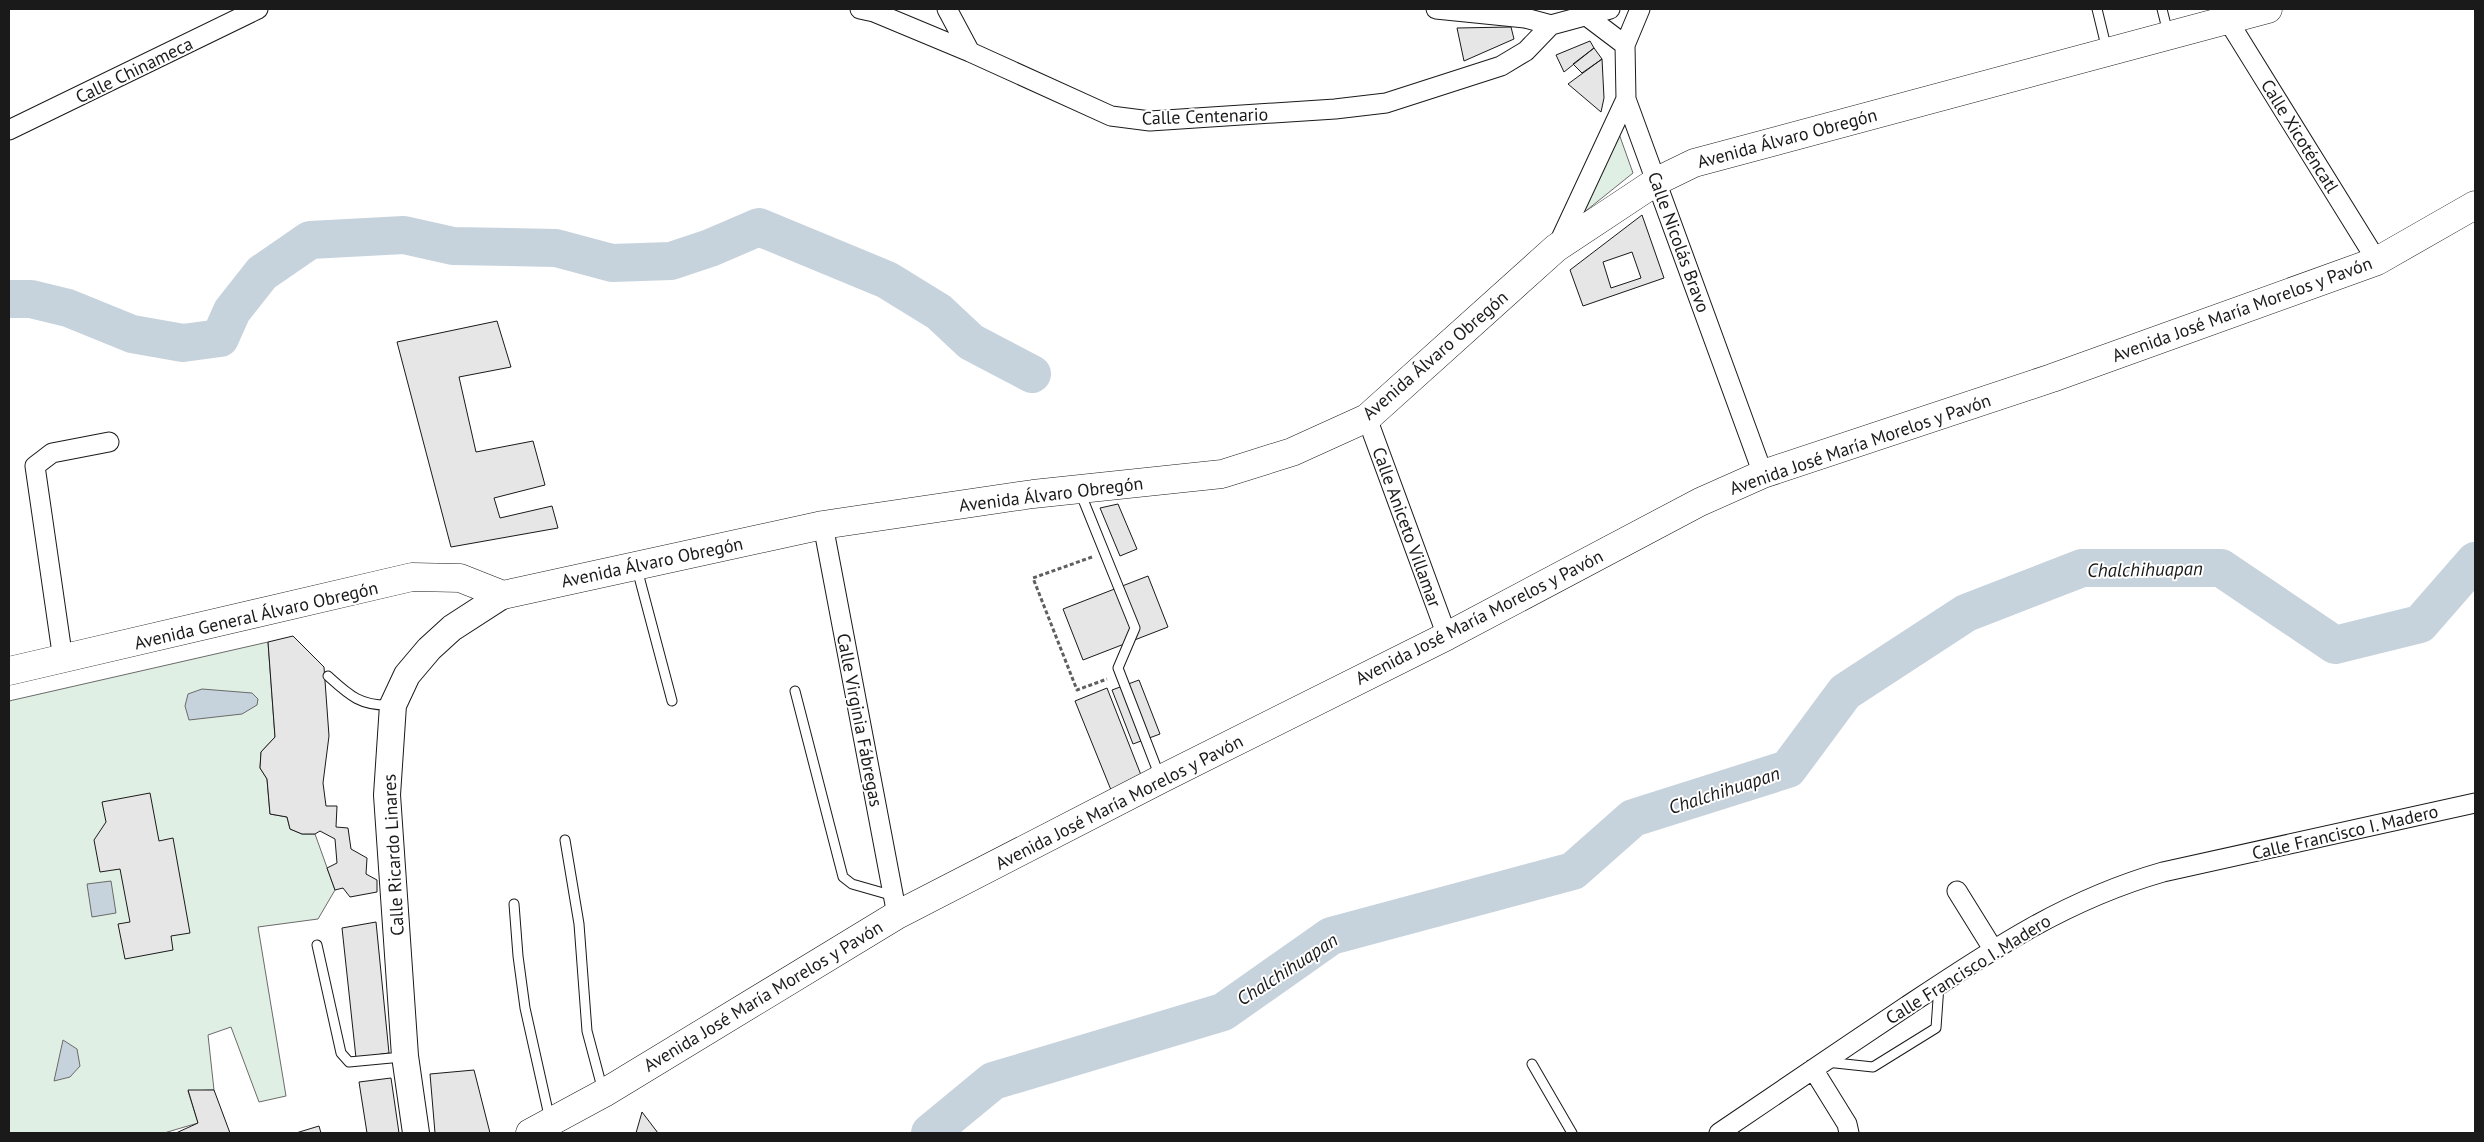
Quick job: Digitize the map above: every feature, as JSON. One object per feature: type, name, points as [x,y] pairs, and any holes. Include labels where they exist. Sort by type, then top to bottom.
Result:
[{"type":"main road","name":"Avenida Álvaro Obregón","points":[[503,595],[823,526],[1080,489],[1222,474],[1292,452],[1367,418],[1556,248],[1657,181],[1694,163],[2168,35],[2226,14],[2268,9]]},
{"type":"main road","name":"Avenida José María Morelos y Pavón","points":[[540,1128],[604,1093],[896,906],[1161,779],[1447,636],[1700,502],[1763,474],[2052,378],[2377,261],[2475,206]]},
{"type":"main road","name":"Avenida General Álvaro Obregón","points":[[9,672],[412,577],[460,578],[503,595]]},
{"type":"street","name":"Calle Chinameca","points":[[9,130],[258,9]]},
{"type":"street","name":"Calle Centenario","points":[[860,9],[874,12],[970,52],[1111,116],[1150,121],[1335,109],[1386,103],[1501,66],[1526,51],[1551,25]]},
{"type":"street","points":[[946,9],[970,52]]},
{"type":"street","points":[[1436,9],[1525,18],[1551,25],[1584,14],[1610,9]]},
{"type":"street","name":"Calle Nicolás Bravo","points":[[1640,9],[1625,45],[1626,99],[1763,474]]},
{"type":"street","points":[[1584,14],[1625,45]]},
{"type":"street","name":"Calle Xicoténcatl","points":[[2226,14],[2377,261]]},
{"type":"street","points":[[1556,248],[1626,99]]},
{"type":"street","name":"Calle Aniceto Villamar","points":[[1367,418],[1447,636]]},
{"type":"street","points":[[63,660],[35,466],[52,453],[109,442]]},
{"type":"street","name":"Calle Virginia Fábregas","points":[[823,526],[896,906]]},
{"type":"street","name":"Calle Ricardo Linares","points":[[416,1133],[405,1056],[387,795],[393,705],[407,675],[429,649],[452,628],[503,595]]},
{"type":"street","name":"Calle Francisco I. Madero","points":[[1719,1133],[1993,949],[2073,905],[2121,884],[2173,870],[2475,803]]},
{"type":"street","points":[[1957,891],[1993,949]]},
{"type":"street","points":[[1818,1065],[1847,1124],[1849,1133]]},
{"type":"lane","points":[[2096,9],[2107,51]]},
{"type":"lane","points":[[2162,9],[2168,35]]},
{"type":"lane","points":[[1080,489],[1135,628],[1118,668],[1161,779]]},
{"type":"lane","points":[[636,566],[672,701]]},
{"type":"lane","points":[[328,676],[350,696],[375,705],[393,705]]},
{"type":"lane","points":[[795,691],[843,877],[852,884],[896,906]]},
{"type":"lane","points":[[565,840],[579,924],[587,1031],[604,1093]]},
{"type":"lane","points":[[514,904],[518,956],[540,1128]]},
{"type":"lane","points":[[317,945],[341,1053],[349,1062],[405,1056]]},
{"type":"lane","points":[[1818,1065],[1873,1067],[1936,1028],[1939,985]]},
{"type":"lane","points":[[1532,1064],[1572,1133]]},
{"type":"path","points":[[1105,553],[1033,578],[1077,690],[1107,678],[1110,684]]},
{"type":"green space","points":[[1618,131],[1633,173],[1582,214]]},
{"type":"green space","points":[[268,642],[275,737],[261,752],[260,768],[267,779],[270,814],[287,817],[290,829],[302,834],[315,834],[335,890],[318,919],[258,927],[286,1096],[259,1102],[231,1027],[208,1035],[214,1090],[188,1091],[198,1123],[164,1133],[9,1133],[9,701]]},
{"type":"shaded area","points":[[202,689],[252,693],[258,699],[257,705],[242,714],[189,720],[185,706],[188,694]]},
{"type":"shaded area","points":[[111,881],[116,913],[92,917],[87,884]]},
{"type":"shaded area","points":[[63,1040],[77,1049],[80,1066],[70,1077],[54,1081]]},
{"type":"building","points":[[1511,27],[1514,39],[1464,61],[1457,28]]},
{"type":"building","points":[[1590,41],[1594,48],[1564,72],[1556,55]]},
{"type":"building","points":[[1594,48],[1602,59],[1582,73],[1573,64]]},
{"type":"building","points":[[1602,59],[1604,98],[1601,112],[1568,84]]},
{"type":"building","points":[[1642,215],[1664,278],[1583,306],[1570,270]],"holes":[[[1632,252],[1641,278],[1611,288],[1603,262]]]},
{"type":"building","points":[[497,321],[511,367],[459,377],[476,452],[533,441],[545,485],[494,498],[500,518],[552,506],[558,528],[451,547],[397,342]]},
{"type":"building","points":[[1118,504],[1137,549],[1120,556],[1100,508]]},
{"type":"building","points":[[1148,576],[1168,627],[1083,660],[1063,609]]},
{"type":"building","points":[[293,636],[324,667],[329,736],[323,783],[326,806],[337,806],[336,827],[348,828],[351,849],[367,858],[366,874],[377,880],[377,892],[350,897],[343,888],[335,890],[327,868],[337,863],[335,839],[320,831],[315,834],[302,834],[290,829],[287,817],[270,814],[267,779],[260,768],[261,752],[275,737],[268,642]]},
{"type":"building","points":[[1139,680],[1160,734],[1133,744],[1112,690]]},
{"type":"building","points":[[1107,688],[1141,775],[1111,790],[1075,701]]},
{"type":"building","points":[[150,793],[159,841],[173,838],[190,933],[171,936],[173,950],[125,959],[118,924],[130,922],[120,869],[100,872],[94,840],[106,822],[102,802]]},
{"type":"building","points":[[376,922],[389,1053],[356,1058],[342,928]]},
{"type":"building","points":[[474,1070],[490,1133],[435,1133],[430,1074]]},
{"type":"building","points":[[391,1078],[399,1133],[367,1133],[359,1082]]},
{"type":"building","points":[[188,1090],[214,1090],[230,1133],[176,1133],[198,1123]]},
{"type":"building","points":[[642,1112],[658,1133],[636,1133]]},
{"type":"building","points":[[319,1126],[321,1133],[296,1133]]},
{"type":"waterway","points":[[9,299],[31,299],[68,308],[132,334],[183,343],[220,338],[232,311],[262,273],[310,240],[404,235],[453,246],[556,248],[612,263],[671,261],[710,248],[759,227],[887,280],[939,312],[971,342],[1032,374]]},
{"type":"waterway","name":"Chalchihuapan","points":[[930,1133],[993,1081],[1223,1012],[1331,936],[1573,871],[1633,818],[1788,769],[1845,692],[1966,613],[2082,568],[2221,568],[2335,645],[2420,624],[2475,561]]}]
